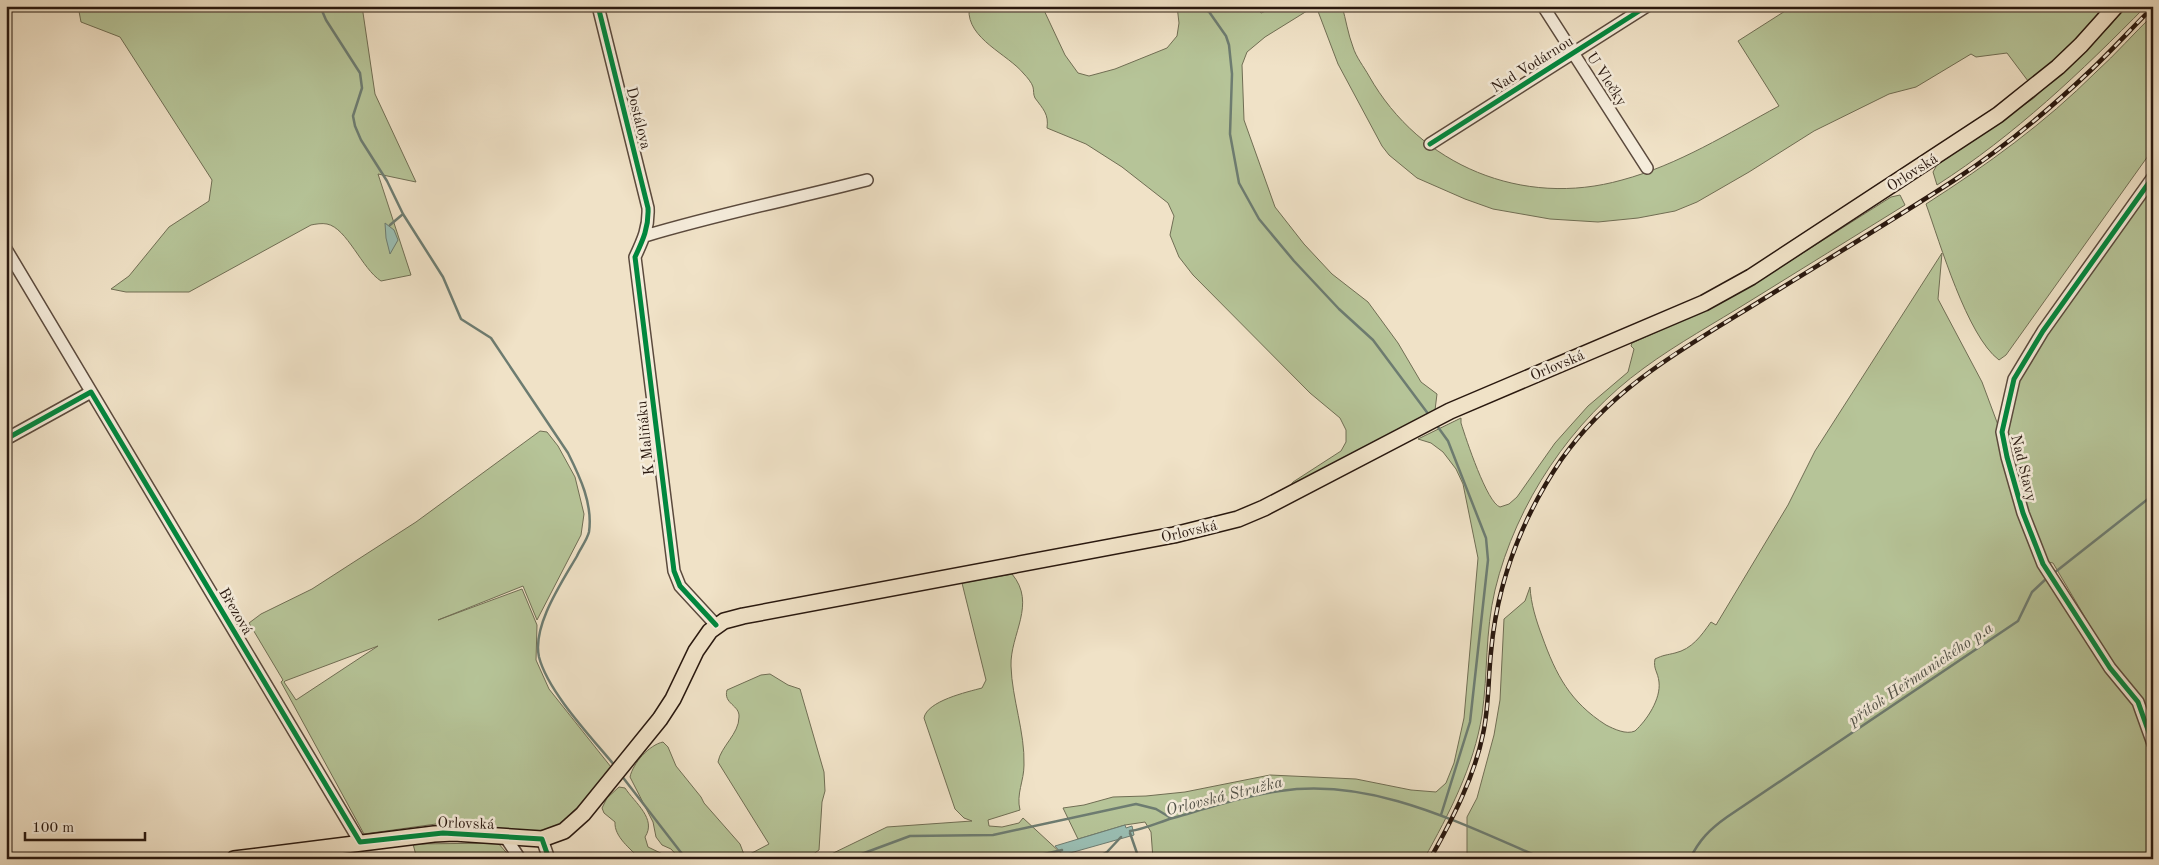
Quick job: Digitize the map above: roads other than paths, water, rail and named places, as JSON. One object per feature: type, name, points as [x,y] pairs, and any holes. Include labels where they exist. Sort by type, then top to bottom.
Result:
[{"type":"main road","name":"Orlovská","points":[[234,859],[443,833],[542,839],[560,833],[583,814],[660,718],[673,699],[696,651],[716,625],[744,616],[1205,528],[1238,519],[1291,495],[1433,420],[1704,303],[1751,277],[1998,115],[2058,67],[2098,28],[2116,6]]},
{"type":"street","name":"Dostálova","points":[[598,6],[648,208],[649,223],[645,236]]},
{"type":"street","name":"U Vlečky","points":[[1543,6],[1647,168]]},
{"type":"street","name":"Nad Vodárnou","points":[[1430,144],[1647,6]]},
{"type":"street","name":"Nad Stavy","points":[[2153,177],[2043,331],[2014,379],[2002,432],[2023,513],[2042,564],[2110,668],[2138,702],[2153,744]]},
{"type":"street","points":[[645,236],[696,220],[738,212],[867,180]]},
{"type":"street","name":"K Maliňáku","points":[[645,236],[635,257],[674,571],[680,586],[716,625]]},
{"type":"street","name":"Březová","points":[[6,248],[360,842]]},
{"type":"street","points":[[6,439],[91,392]]},
{"type":"street","points":[[506,838],[520,859]]},
{"type":"street","points":[[542,839],[549,859]]},
{"type":"water","points":[[385,223],[394,230],[398,240],[390,254],[386,238]]},
{"type":"water","points":[[1125,825],[1126,828],[1132,826],[1134,835],[1063,855],[1055,846]]},
{"type":"waterway","points":[[320,6],[326,20],[360,73],[362,88],[353,116],[361,140],[387,181],[403,214],[443,277],[461,319],[491,338],[568,453],[581,481],[589,511],[589,532],[544,618],[538,645],[539,657],[551,685],[583,728],[615,766]]},
{"type":"waterway","points":[[1205,6],[1226,36],[1229,45],[1232,74],[1230,134],[1239,183],[1259,219],[1294,261],[1339,309],[1373,340],[1429,415]]},
{"type":"waterway","points":[[390,225],[403,214]]},
{"type":"waterway","points":[[1435,423],[1448,441],[1486,538],[1488,560],[1470,722],[1441,815]]},
{"type":"waterway","name":"přítok Heřmanického p.a","points":[[2054,573],[2153,495]]},
{"type":"waterway","name":"přítok Heřmanického p.a","points":[[1690,859],[1706,835],[1727,817],[2018,621],[2032,592],[2047,578]]},
{"type":"waterway","points":[[621,775],[686,859]]},
{"type":"waterway","name":"Orlovská Stružka","points":[[1130,831],[1253,796],[1280,791],[1315,788],[1383,797],[1416,807],[1449,818],[1544,859]]},
{"type":"waterway","points":[[848,859],[910,836],[993,835],[1136,804],[1156,809],[1171,818]]},
{"type":"waterway","points":[[1130,833],[1139,859]]},
{"type":"waterway","points":[[1093,859],[1107,852],[1121,837]]},
{"type":"waterway","name":"Orlovská Stružka","points":[[1022,859],[1062,850]]},
{"type":"railway","points":[[1430,859],[1468,783],[1479,750],[1486,714],[1494,626],[1499,601],[1514,552],[1523,528],[1547,482],[1581,434],[1626,390],[1676,353],[1904,212],[1989,156],[2075,85],[2153,7]]}]
